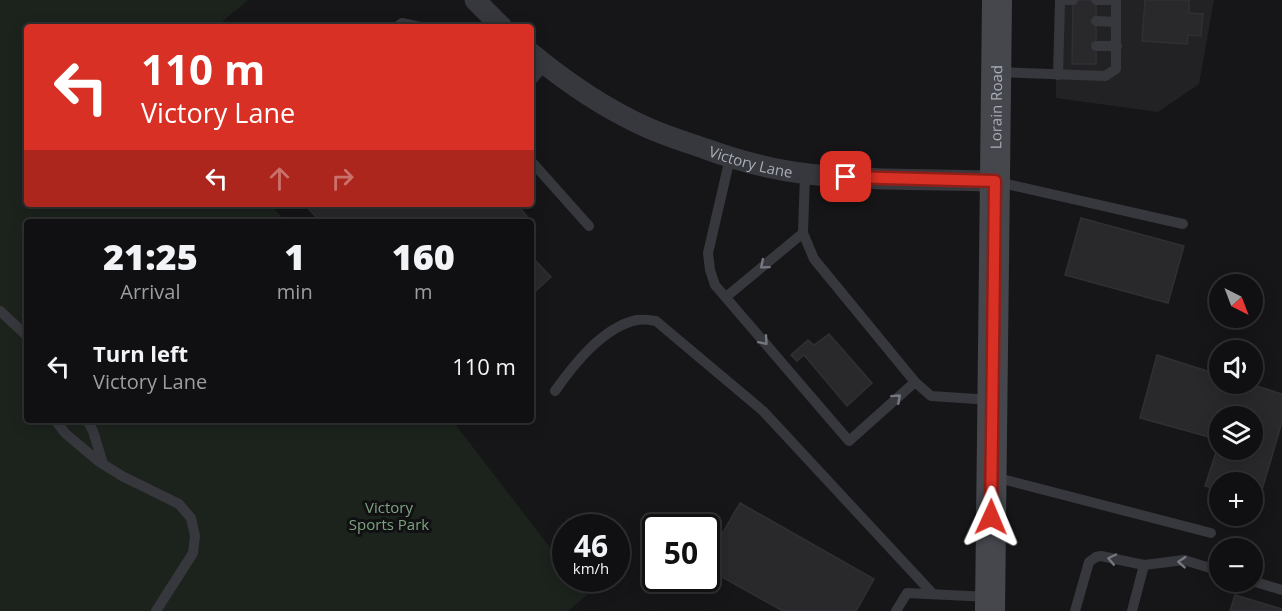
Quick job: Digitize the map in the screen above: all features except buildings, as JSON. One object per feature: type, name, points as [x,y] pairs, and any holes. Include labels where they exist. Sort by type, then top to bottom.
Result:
[{"type":"main road","name":"Lorain Road","points":[[990,604],[997,0]]},
{"type":"street","points":[[475,0],[498,24]]},
{"type":"street","name":"Victory Lane","points":[[538,59],[591,97],[644,126],[730,158],[805,174],[859,178],[995,181]]},
{"type":"lane","points":[[1058,75],[1060,0],[1073,0]]},
{"type":"lane","points":[[996,72],[1104,76],[1116,69],[1116,0],[1096,0]]},
{"type":"lane","points":[[1096,21],[1116,22]]},
{"type":"lane","points":[[1060,22],[1072,22]]},
{"type":"lane","points":[[1059,44],[1072,44]]},
{"type":"lane","points":[[1096,46],[1116,46]]},
{"type":"lane","points":[[730,158],[708,253],[715,285],[849,441],[915,382]]},
{"type":"lane","points":[[534,164],[589,226]]},
{"type":"lane","points":[[805,174],[803,232],[814,259],[915,382],[931,396],[992,400]]},
{"type":"lane","points":[[995,181],[1183,224]]},
{"type":"lane","points":[[726,297],[803,232]]},
{"type":"lane","points":[[0,311],[6,320],[24,334]]},
{"type":"lane","points":[[555,391],[591,347],[618,327],[639,319],[656,321],[763,411],[933,594]]},
{"type":"lane","points":[[57,423],[65,433],[103,464],[179,504],[190,518],[195,536],[193,553],[156,611]]},
{"type":"lane","points":[[89,423],[103,464]]},
{"type":"lane","points":[[991,477],[1211,533]]},
{"type":"lane","points":[[1075,611],[1089,562],[1096,557],[1101,556],[1144,565],[1184,560],[1209,568]]},
{"type":"lane","points":[[1132,611],[1144,565]]},
{"type":"lane","points":[[1263,584],[1282,590]]},
{"type":"lane","points":[[896,611],[907,593],[933,594],[990,604]]},
{"type":"shaded area","points":[[1056,0],[1214,0],[1199,84],[1158,112],[1056,98]]},
{"type":"green space","name":"Victory Sports Park","points":[[0,0],[248,0],[220,24],[24,24],[24,207],[273,207],[283,219],[24,219],[24,423],[454,423],[552,550],[552,592],[585,592],[587,595],[568,611],[0,611]]},
{"type":"route","points":[[846,177],[995,181],[991,517]]}]
